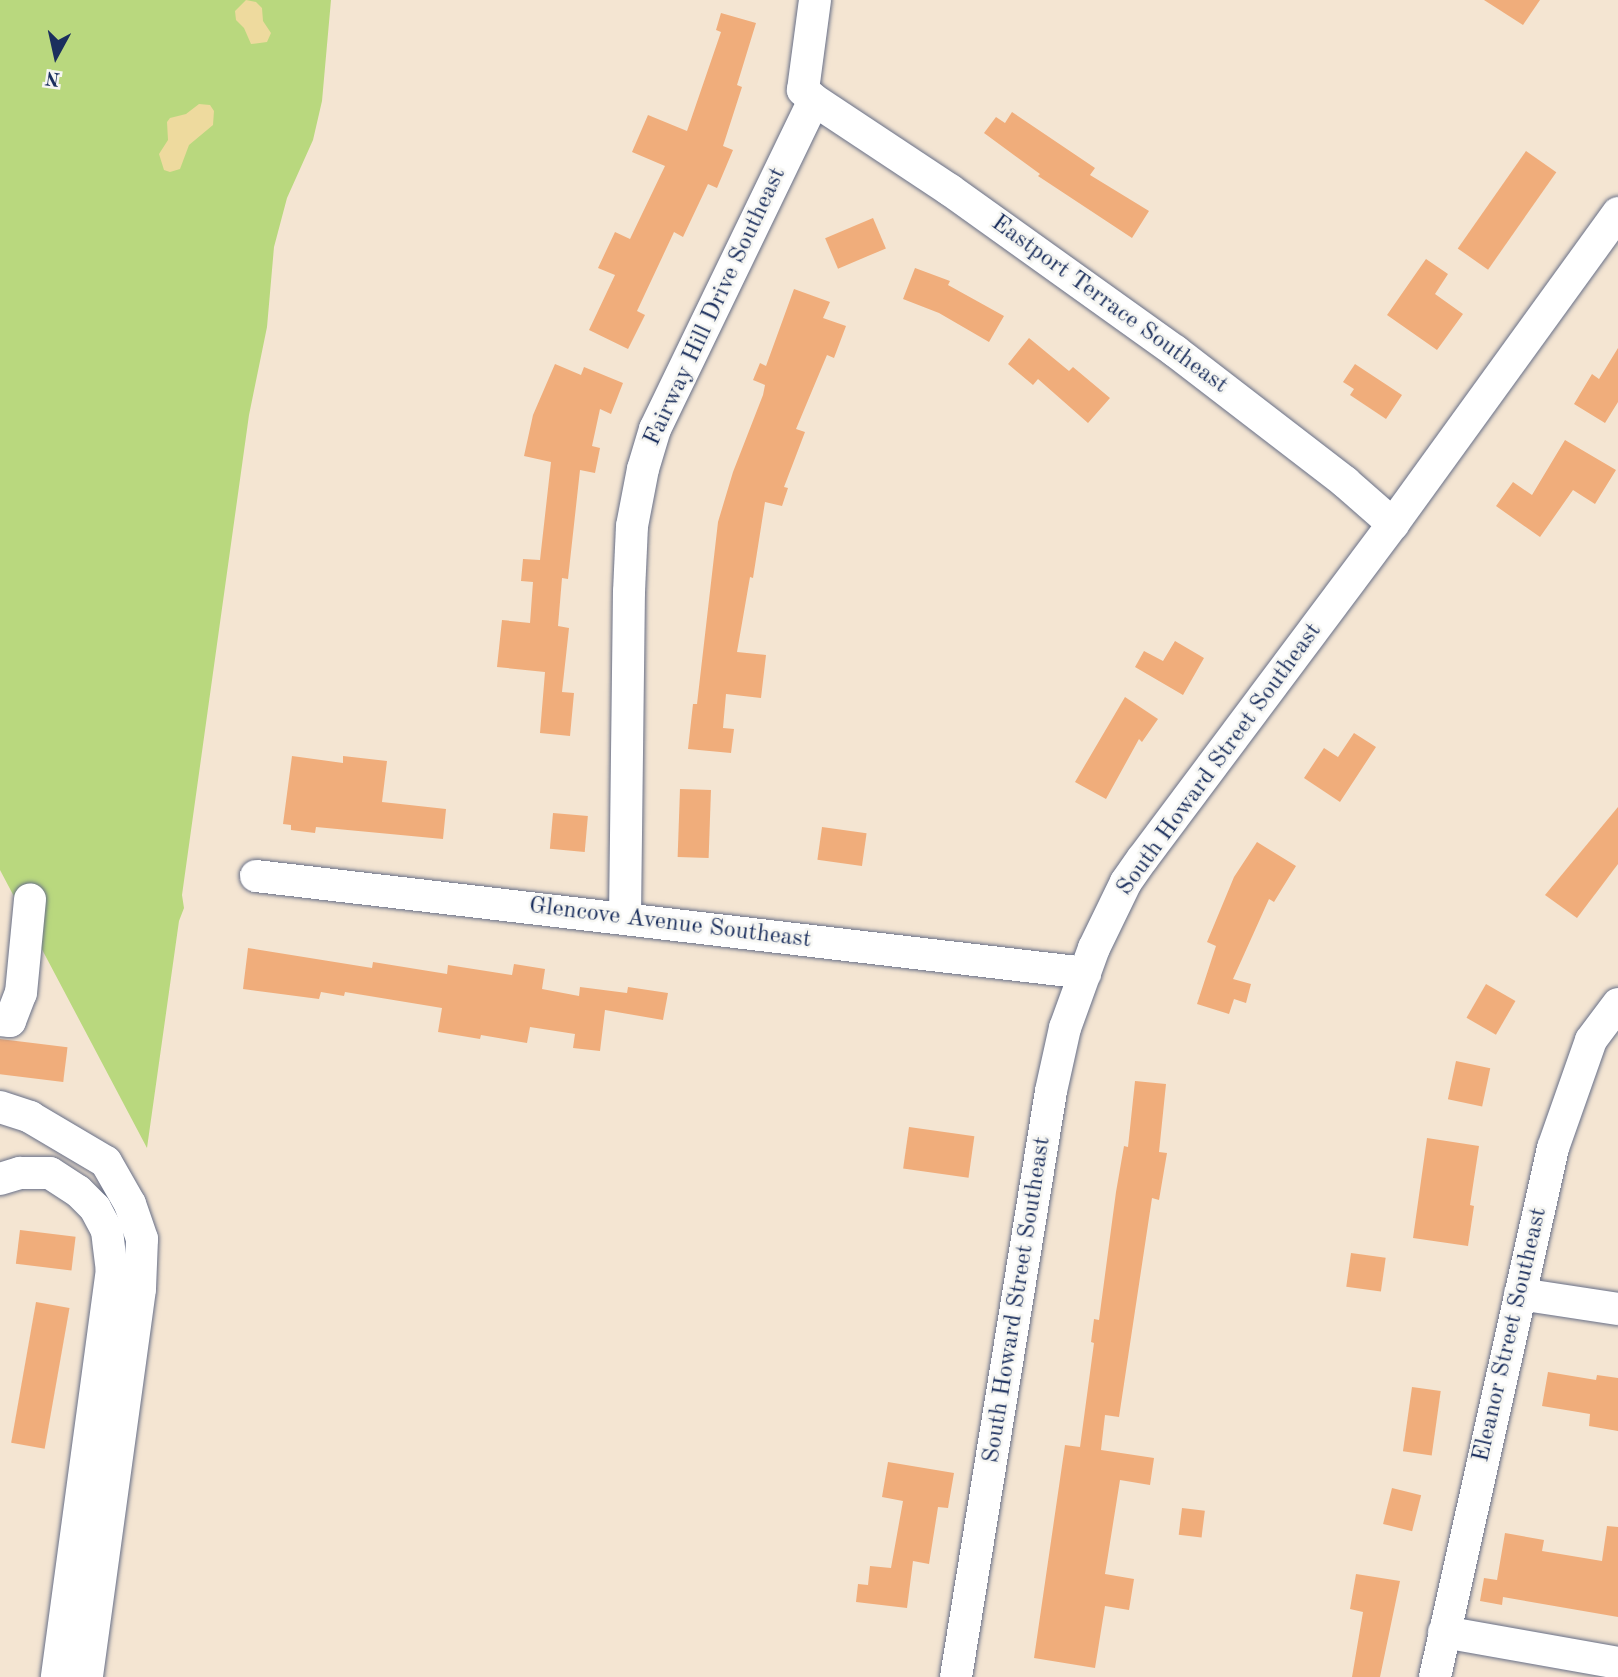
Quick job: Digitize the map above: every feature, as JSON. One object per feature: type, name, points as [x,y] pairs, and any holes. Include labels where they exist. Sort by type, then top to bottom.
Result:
[{"type":"street","points":[[814,100],[803,90],[815,0]]},
{"type":"street","name":"Eastport Terrace Southeast","points":[[814,100],[950,190],[1175,351],[1345,482],[1393,524]]},
{"type":"street","name":"Fairway Hill Drive Southeast","points":[[625,917],[629,592],[632,526],[643,469],[655,429],[814,100]]},
{"type":"street","name":"South Howard Street Southeast","points":[[956,1677],[1051,1091],[1065,1028],[1085,973],[1126,882],[1393,524],[1618,213]]},
{"type":"street","name":"Glencove Avenue Southeast","points":[[256,876],[625,917],[1085,973]]},
{"type":"street","points":[[0,1020],[10,1021],[21,993],[30,899]]},
{"type":"street","name":"Eleanor Street Southeast","points":[[1435,1677],[1552,1148],[1591,1040],[1618,1004]]},
{"type":"street","points":[[0,1107],[30,1118],[106,1162],[130,1204],[142,1239],[140,1289],[88,1677]]},
{"type":"street","points":[[50,1173],[66,1137]]},
{"type":"street","points":[[1,1189],[20,1173],[50,1173],[78,1191],[94,1208],[107,1231],[112,1269],[57,1677]]},
{"type":"street","points":[[1520,1294],[1618,1308]]},
{"type":"street","points":[[1444,1632],[1618,1662]]},
{"type":"green space","points":[[0,0],[331,0],[322,101],[313,140],[287,198],[274,247],[267,327],[249,415],[182,895],[184,908],[179,921],[147,1148],[0,870]]},
{"type":"sand","points":[[246,0],[256,2],[262,8],[263,21],[271,33],[267,42],[251,44],[244,28],[236,20],[235,11]]},
{"type":"sand","points":[[199,104],[210,105],[214,111],[213,125],[189,145],[180,169],[170,172],[164,170],[159,154],[168,140],[167,122],[170,118],[186,114]]},
{"type":"building","points":[[1484,0],[1540,0],[1523,25]]},
{"type":"building","points":[[721,13],[756,23],[737,85],[742,87],[723,146],[733,150],[717,188],[708,184],[683,237],[674,232],[637,311],[645,315],[628,349],[589,330],[615,275],[598,268],[615,232],[630,239],[665,166],[632,152],[648,115],[687,131],[721,32],[716,30]]},
{"type":"building","points":[[1012,112],[1095,168],[1090,175],[1149,211],[1132,238],[1038,176],[1040,174],[984,133],[996,117],[1005,123]]},
{"type":"building","points":[[1526,151],[1556,172],[1488,270],[1458,248]]},
{"type":"building","points":[[873,218],[886,248],[838,269],[825,238]]},
{"type":"building","points":[[1426,259],[1448,274],[1435,294],[1463,314],[1437,350],[1387,315]]},
{"type":"building","points":[[915,268],[950,281],[948,285],[1004,316],[989,342],[939,313],[903,299]]},
{"type":"building","points":[[794,289],[830,302],[823,318],[846,326],[834,358],[827,355],[796,429],[805,432],[784,487],[788,488],[782,506],[765,502],[753,578],[750,577],[737,652],[766,655],[761,698],[726,694],[723,728],[734,729],[731,753],[688,749],[693,704],[697,704],[718,522],[733,472],[763,395],[765,385],[753,380],[760,363],[766,366]]},
{"type":"building","points":[[1029,338],[1069,371],[1073,367],[1110,398],[1088,423],[1038,379],[1033,385],[1008,364]]},
{"type":"building","points":[[1618,348],[1618,402],[1605,423],[1574,404],[1592,374],[1599,379]]},
{"type":"building","points":[[555,364],[581,375],[584,367],[623,383],[611,414],[600,409],[592,446],[600,448],[595,473],[580,470],[568,579],[562,578],[558,626],[569,628],[562,692],[574,693],[570,736],[540,733],[545,672],[497,667],[502,620],[530,623],[533,582],[521,581],[523,559],[540,560],[551,462],[524,456],[533,415]]},
{"type":"building","points":[[1355,364],[1402,395],[1386,419],[1350,395],[1354,389],[1343,382]]},
{"type":"building","points":[[1565,440],[1616,470],[1595,504],[1573,490],[1540,537],[1496,506],[1513,482],[1532,495]]},
{"type":"building","points":[[1175,641],[1204,658],[1183,695],[1135,667],[1144,651],[1163,661]]},
{"type":"building","points":[[1125,697],[1158,719],[1142,742],[1139,739],[1106,799],[1075,782]]},
{"type":"building","points":[[1354,733],[1376,747],[1340,802],[1304,778],[1324,748],[1338,757]]},
{"type":"building","points":[[292,756],[343,763],[343,756],[387,761],[382,802],[446,809],[443,839],[316,827],[315,833],[291,830],[291,825],[283,824]]},
{"type":"building","points":[[680,789],[711,790],[709,858],[678,857]]},
{"type":"building","points":[[1618,807],[1618,864],[1577,918],[1545,895]]},
{"type":"building","points":[[553,813],[588,816],[585,852],[550,849]]},
{"type":"building","points":[[822,827],[867,833],[862,866],[817,860]]},
{"type":"building","points":[[1257,842],[1296,866],[1274,902],[1269,899],[1233,979],[1251,984],[1246,1003],[1234,999],[1229,1014],[1197,1004],[1216,946],[1207,942],[1234,877]]},
{"type":"building","points":[[248,948],[372,968],[373,962],[447,974],[448,965],[512,975],[514,964],[545,969],[542,989],[579,996],[580,987],[627,993],[628,987],[668,993],[663,1020],[605,1010],[600,1051],[573,1048],[575,1034],[530,1027],[527,1043],[481,1035],[480,1039],[438,1032],[442,1008],[345,992],[344,996],[321,992],[319,999],[243,989]]},
{"type":"building","points":[[1486,984],[1515,1001],[1496,1035],[1466,1018]]},
{"type":"building","points":[[0,1039],[67,1047],[63,1082],[0,1074]]},
{"type":"building","points":[[1456,1061],[1490,1068],[1482,1106],[1448,1099]]},
{"type":"building","points":[[1135,1081],[1166,1084],[1159,1152],[1167,1153],[1159,1200],[1152,1198],[1119,1417],[1105,1415],[1101,1450],[1154,1458],[1150,1485],[1120,1480],[1105,1574],[1134,1579],[1129,1610],[1105,1606],[1095,1668],[1034,1658],[1065,1445],[1080,1447],[1094,1343],[1091,1342],[1094,1319],[1099,1320],[1116,1192],[1124,1146],[1128,1147]]},
{"type":"building","points":[[909,1127],[974,1136],[969,1178],[903,1169]]},
{"type":"building","points":[[1427,1138],[1479,1146],[1470,1205],[1474,1206],[1468,1246],[1413,1238]]},
{"type":"building","points":[[20,1230],[76,1237],[71,1271],[16,1264]]},
{"type":"building","points":[[1351,1253],[1386,1258],[1381,1292],[1346,1287]]},
{"type":"building","points":[[36,1302],[69,1308],[45,1449],[11,1443]]},
{"type":"building","points":[[1548,1372],[1596,1380],[1597,1375],[1618,1378],[1618,1431],[1589,1426],[1590,1414],[1542,1406]]},
{"type":"building","points":[[1412,1387],[1441,1391],[1432,1455],[1403,1451]]},
{"type":"building","points":[[888,1462],[954,1473],[948,1508],[938,1507],[929,1564],[913,1561],[907,1608],[856,1602],[858,1584],[868,1585],[870,1566],[891,1568],[903,1501],[882,1497]]},
{"type":"building","points":[[1392,1488],[1421,1495],[1412,1531],[1383,1524]]},
{"type":"building","points":[[1182,1508],[1205,1511],[1202,1538],[1179,1535]]},
{"type":"building","points":[[1607,1526],[1618,1527],[1618,1617],[1503,1597],[1502,1605],[1480,1601],[1484,1578],[1497,1580],[1505,1533],[1544,1540],[1542,1551],[1602,1561]]},
{"type":"building","points":[[1356,1574],[1400,1581],[1380,1677],[1352,1677],[1363,1612],[1350,1609]]}]
